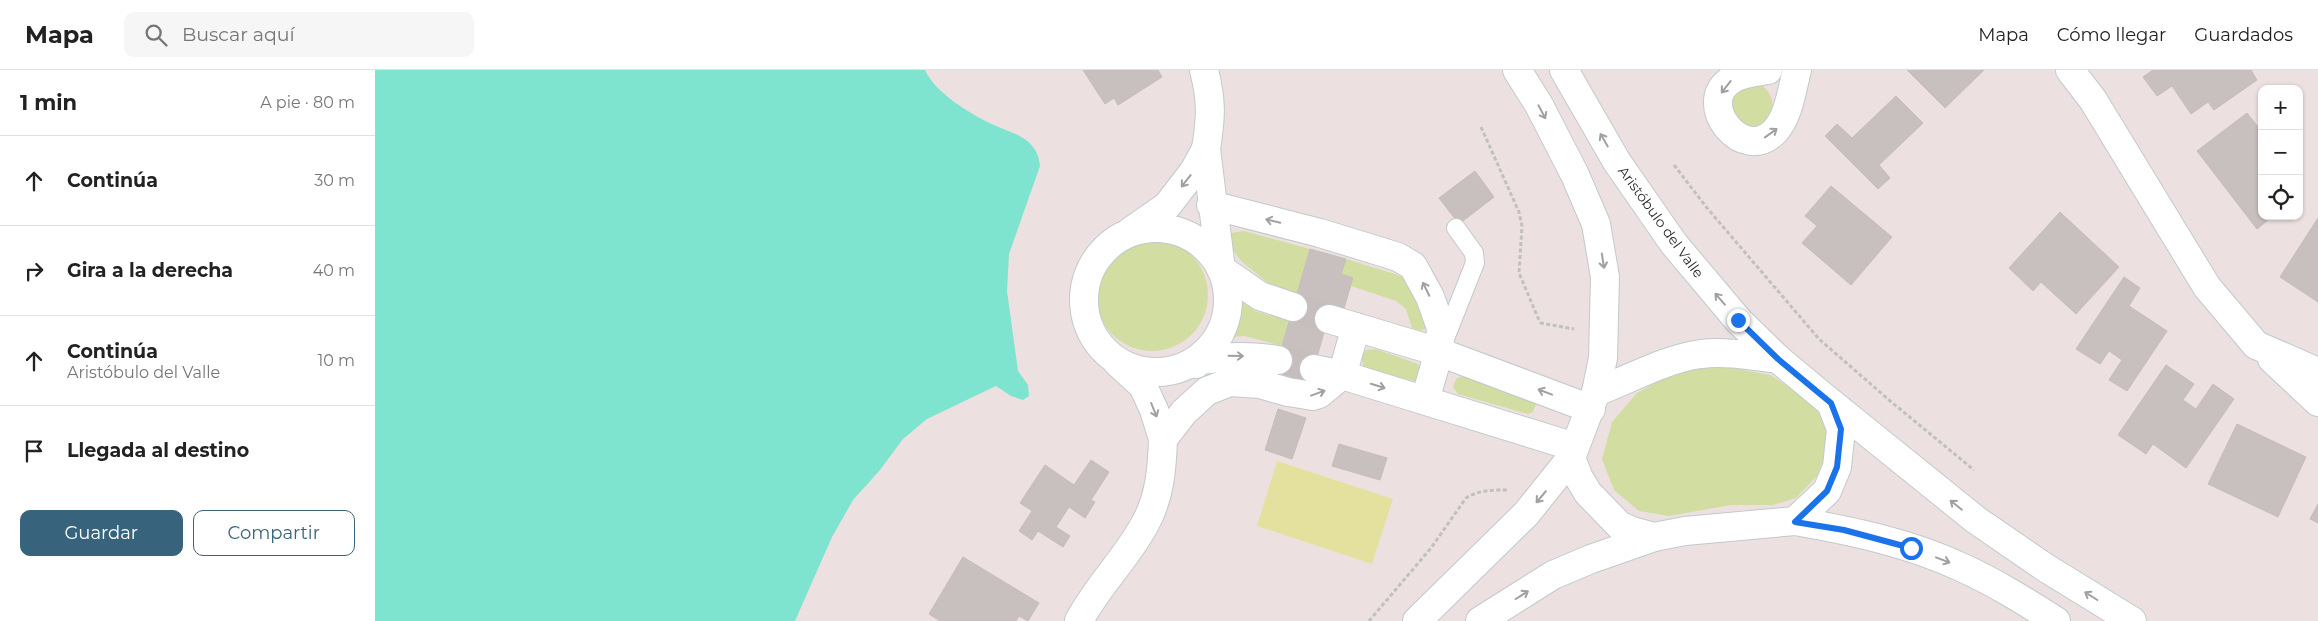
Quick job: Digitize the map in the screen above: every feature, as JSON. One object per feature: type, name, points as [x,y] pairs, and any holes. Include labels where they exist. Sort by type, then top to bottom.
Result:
[{"type":"street","points":[[1114,358],[1133,368],[1154,372],[1175,369],[1195,360],[1211,347],[1224,323],[1227,310],[1227,289],[1221,269],[1211,205],[1206,149],[1211,116],[1211,98],[1204,70]]},
{"type":"street","points":[[1417,621],[1526,514],[1573,452],[1593,400],[1603,358],[1606,315],[1605,277],[1596,224],[1575,175],[1517,70]]},
{"type":"street","name":"Aristóbulo del Valle","points":[[1564,70],[1617,162],[1674,244],[1738,320],[1778,359],[1976,520],[2046,568],[2132,621]]},
{"type":"street","points":[[1768,70],[1749,73],[1729,81],[1719,97],[1719,110],[1727,129],[1745,139],[1757,140],[1775,132],[1785,114],[1797,70]]},
{"type":"street","points":[[2070,70],[2093,100],[2207,287],[2256,344],[2318,402]]},
{"type":"street","points":[[1079,621],[1146,522],[1156,498],[1162,474],[1163,439],[1154,410],[1143,386],[1098,343],[1087,324],[1084,302],[1086,280],[1095,260],[1110,244],[1167,206],[1194,172],[1206,149]]},
{"type":"street","points":[[1211,205],[1320,233],[1398,257],[1413,266],[1420,275],[1437,311],[1441,328],[1439,352],[1425,400]]},
{"type":"street","points":[[1129,233],[1150,228],[1172,229],[1192,237],[1209,251],[1221,269],[1260,296],[1293,307]]},
{"type":"street","points":[[1329,319],[1593,400],[1669,362],[1701,354],[1737,353],[1778,359]]},
{"type":"street","points":[[1163,439],[1184,412],[1207,391],[1230,382],[1260,384],[1288,392],[1313,396],[1327,388],[1342,375],[1356,327]]},
{"type":"street","points":[[2256,344],[2318,372]]},
{"type":"street","points":[[1195,360],[1224,356],[1256,356],[1278,360]]},
{"type":"street","points":[[1195,360],[1207,391]]},
{"type":"street","points":[[1314,369],[1342,375],[1425,400],[1573,452]]},
{"type":"street","points":[[1795,522],[1827,491],[1837,467],[1841,429],[1831,403]]},
{"type":"street","points":[[1573,452],[1579,478],[1588,493],[1619,525],[1654,537]]},
{"type":"street","points":[[1480,621],[1553,576],[1591,559],[1654,537],[1685,530],[1795,522],[1844,530],[1954,564],[2011,593],[2056,621]]},
{"type":"lane","points":[[1439,352],[1475,263],[1474,253],[1455,228]]},
{"type":"path","points":[[1674,166],[1707,208],[1819,339],[1974,470]]},
{"type":"path","points":[[1369,621],[1379,609]]},
{"type":"shaded area","points":[[375,70],[925,70],[930,79],[945,95],[985,121],[1015,133],[1026,140],[1032,145],[1039,158],[1040,166],[1009,254],[1007,291],[1018,371],[1028,385],[1029,396],[1023,400],[1011,396],[996,386],[927,419],[903,439],[880,470],[853,500],[832,537],[795,621],[375,621]]},
{"type":"shaded area","points":[[1758,83],[1766,89],[1770,96],[1773,103],[1772,111],[1770,118],[1759,127],[1748,127],[1735,121],[1729,99],[1732,92]]},
{"type":"shaded area","points":[[1244,231],[1310,249],[1297,293],[1268,283],[1241,261],[1228,243],[1231,233]]},
{"type":"shaded area","points":[[1152,239],[1174,243],[1192,255],[1204,273],[1208,295],[1204,317],[1192,335],[1174,347],[1152,351],[1130,347],[1112,335],[1100,317],[1096,295],[1100,273],[1112,255],[1130,243]]},
{"type":"shaded area","points":[[1346,259],[1404,277],[1416,296],[1428,327],[1420,331],[1412,328],[1406,309],[1396,301],[1351,286],[1353,278],[1341,274]]},
{"type":"shaded area","points":[[1244,303],[1255,311],[1289,321],[1282,346],[1244,336],[1233,337],[1229,332],[1239,304]]},
{"type":"shaded area","points":[[1376,349],[1418,364],[1422,371],[1420,378],[1414,381],[1364,368],[1361,358],[1366,350]]},
{"type":"shaded area","points":[[1722,366],[1770,375],[1809,399],[1825,423],[1827,451],[1817,476],[1796,498],[1773,505],[1731,505],[1669,516],[1639,511],[1614,490],[1602,459],[1612,422],[1637,393],[1678,370]]},
{"type":"shaded area","points":[[1463,375],[1537,401],[1533,412],[1528,414],[1458,394],[1453,387],[1456,379]]},
{"type":"shaded area","points":[[1277,461],[1393,499],[1372,564],[1257,526]]},
{"type":"building","points":[[1083,70],[1158,70],[1162,77],[1118,105],[1114,98],[1105,104]]},
{"type":"building","points":[[1907,70],[1984,70],[1945,108]]},
{"type":"building","points":[[2153,70],[2251,70],[2257,80],[2214,110],[2208,102],[2191,114],[2172,86],[2157,96],[2143,77]]},
{"type":"building","points":[[1896,96],[1923,123],[1879,165],[1890,178],[1878,189],[1825,136],[1837,124],[1852,138]]},
{"type":"building","points":[[2247,113],[2258,127],[2258,220],[2268,220],[2257,229],[2197,151]]},
{"type":"building","points":[[1475,171],[1494,197],[1459,224],[1439,198]]},
{"type":"building","points":[[1831,186],[1892,237],[1851,285],[1802,243],[1817,226],[1805,216]]},
{"type":"building","points":[[2060,212],[2119,267],[2076,314],[2041,282],[2033,291],[2009,268]]},
{"type":"building","points":[[2318,218],[2318,302],[2280,277]]},
{"type":"building","points":[[1310,249],[1346,259],[1341,274],[1353,278],[1344,308],[1332,305],[1307,391],[1272,381]]},
{"type":"building","points":[[2124,277],[2140,288],[2129,306],[2167,331],[2127,391],[2109,380],[2122,360],[2109,351],[2100,364],[2076,349]]},
{"type":"building","points":[[2166,365],[2194,384],[2183,400],[2196,409],[2213,384],[2234,399],[2186,468],[2153,444],[2146,454],[2118,435]]},
{"type":"building","points":[[1278,409],[1306,418],[1292,459],[1265,450]]},
{"type":"building","points":[[2237,424],[2306,457],[2278,517],[2208,484]]},
{"type":"building","points":[[1339,444],[1387,458],[1380,480],[1332,466]]},
{"type":"building","points":[[1091,460],[1109,472],[1091,500],[1095,502],[1085,518],[1069,507],[1056,527],[1070,536],[1063,547],[1038,531],[1032,540],[1019,531],[1032,511],[1020,503],[1045,465],[1074,485]]},
{"type":"building","points":[[2318,504],[2318,523],[2310,519]]},
{"type":"building","points":[[963,557],[1039,603],[1028,621],[1019,616],[1016,621],[940,621],[929,614]]},
{"type":"tunnel","points":[[1293,307],[1329,319]]},
{"type":"tunnel","points":[[1278,360],[1314,369]]},
{"type":"route","points":[[1738,320],[1778,359],[1831,403],[1841,429],[1841,446],[1837,467],[1827,491],[1814,506],[1795,522],[1844,530],[1911,548]]}]
